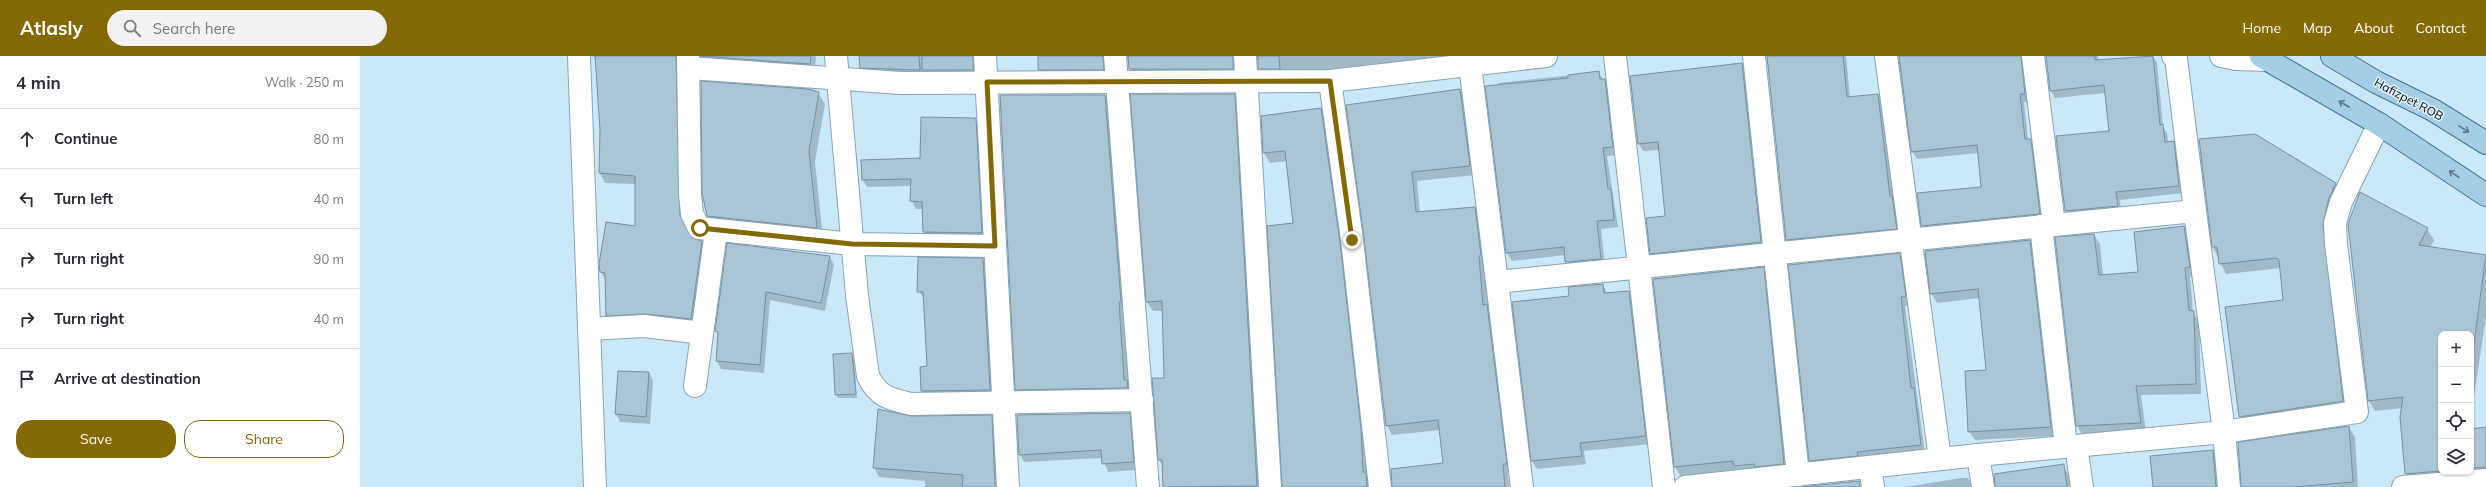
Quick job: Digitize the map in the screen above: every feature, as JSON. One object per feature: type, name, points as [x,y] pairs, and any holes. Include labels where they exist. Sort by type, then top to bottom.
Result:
[{"type":"main road","name":"Hafizpet ROB","points":[[2332,56],[2376,82],[2433,110],[2486,144]]},
{"type":"main road","points":[[2265,58],[2380,124],[2486,195]]},
{"type":"street","points":[[579,56],[596,487]]},
{"type":"street","points":[[836,56],[852,244],[868,376],[873,388],[886,398],[910,404],[1004,404],[1142,400]]},
{"type":"street","points":[[985,56],[1008,487]]},
{"type":"street","points":[[1115,56],[1148,487]]},
{"type":"street","points":[[1245,56],[1270,487]]},
{"type":"street","points":[[995,246],[852,244],[716,231],[700,228],[692,214],[689,62],[837,78],[901,83],[1330,81],[1394,65],[1470,65],[1546,56]]},
{"type":"street","points":[[1615,56],[1664,487]]},
{"type":"street","points":[[1754,56],[1798,474]]},
{"type":"street","points":[[1886,56],[1940,459]]},
{"type":"street","points":[[2033,56],[2047,225],[2071,446],[2082,487]]},
{"type":"street","points":[[2173,56],[2176,58],[2224,432],[2229,487]]},
{"type":"street","points":[[2221,56],[2236,59],[2265,58]]},
{"type":"street","points":[[1470,65],[1522,487]]},
{"type":"street","points":[[1330,81],[1352,240],[1380,487]]},
{"type":"street","points":[[1685,487],[1774,482],[1798,474],[1871,477],[1940,459],[2224,432],[2357,412],[2336,244],[2335,223],[2341,202],[2380,124]]},
{"type":"street","points":[[1496,282],[2195,211]]},
{"type":"street","points":[[695,386],[716,231]]},
{"type":"street","points":[[589,329],[644,326],[702,333]]},
{"type":"street","points":[[1978,455],[1983,487]]},
{"type":"street","points":[[2405,487],[2486,480]]},
{"type":"building","points":[[595,56],[676,56],[680,215],[692,238],[702,241],[691,319],[645,314],[606,316],[605,273],[600,272],[599,264],[606,222],[635,226],[635,176],[599,173],[600,130]]},
{"type":"building","points":[[700,56],[811,56],[810,64]]},
{"type":"building","points":[[859,56],[919,56],[920,70],[860,68]]},
{"type":"building","points":[[922,56],[973,56],[973,70],[922,70]]},
{"type":"building","points":[[1038,56],[1103,56],[1104,70],[1038,70]]},
{"type":"building","points":[[1128,56],[1233,56],[1233,69],[1129,69]]},
{"type":"building","points":[[1258,56],[1279,56],[1280,69],[1258,69]]},
{"type":"building","points":[[1767,56],[1843,56],[1847,97],[1878,94],[1890,196],[1892,196],[1897,229],[1786,240]]},
{"type":"building","points":[[1899,56],[2021,56],[2025,94],[2020,94],[2025,139],[2031,139],[2040,214],[1921,226],[1917,193],[1981,187],[1977,145],[1911,152]]},
{"type":"building","points":[[2046,56],[2095,56],[2095,60],[2153,56],[2160,125],[2163,124],[2165,142],[2174,141],[2179,186],[2116,192],[2118,206],[2065,211],[2056,136],[2109,131],[2104,85],[2050,91]]},
{"type":"building","points":[[1742,63],[1761,242],[1650,254],[1646,218],[1665,216],[1658,142],[1638,144],[1630,76]]},
{"type":"building","points":[[1599,71],[1600,79],[1605,79],[1613,147],[1603,148],[1608,189],[1611,189],[1614,220],[1597,221],[1601,259],[1565,262],[1564,247],[1506,253],[1485,86],[1568,78],[1568,75]]},
{"type":"building","points":[[701,81],[808,89],[819,92],[809,151],[817,228],[707,216],[702,193]]},
{"type":"building","points":[[1460,89],[1470,166],[1412,172],[1416,212],[1475,207],[1481,255],[1479,256],[1483,305],[1487,304],[1507,464],[1503,464],[1505,487],[1392,487],[1391,469],[1443,463],[1438,420],[1386,426],[1364,239],[1346,105]]},
{"type":"building","points":[[1130,94],[1235,94],[1257,486],[1163,487],[1162,460],[1158,460],[1152,378],[1164,378],[1162,301],[1146,302]]},
{"type":"building","points":[[1000,95],[1105,95],[1121,302],[1119,302],[1124,380],[1127,380],[1128,388],[1015,390]]},
{"type":"building","points":[[1321,108],[1340,242],[1361,428],[1363,472],[1366,472],[1367,487],[1282,487],[1267,226],[1293,223],[1285,151],[1263,153],[1261,116]]},
{"type":"building","points":[[921,117],[976,118],[982,233],[923,232],[922,202],[910,201],[911,179],[862,180],[861,160],[920,158]]},
{"type":"building","points":[[2255,134],[2336,183],[2329,198],[2323,224],[2343,401],[2239,417],[2225,307],[2283,300],[2279,260],[2277,258],[2219,264],[2217,247],[2212,247],[2199,139]]},
{"type":"building","points":[[2360,192],[2428,228],[2419,245],[2486,255],[2474,344],[2474,331],[2438,331],[2438,471],[2405,474],[2400,417],[2403,397],[2368,401],[2348,224]]},
{"type":"building","points":[[2184,226],[2190,267],[2185,268],[2189,310],[2194,311],[2196,384],[2136,386],[2141,423],[2076,426],[2055,237],[2094,234],[2099,275],[2138,272],[2134,232]]},
{"type":"building","points":[[2030,240],[2051,427],[1968,432],[1965,371],[1986,370],[1978,289],[1930,294],[1925,251]]},
{"type":"building","points":[[727,243],[830,256],[821,303],[766,292],[760,365],[716,361],[718,332],[715,331]]},
{"type":"building","points":[[1900,253],[1906,296],[1901,297],[1911,388],[1914,388],[1921,445],[1857,452],[1858,456],[1809,461],[1788,265]]},
{"type":"building","points":[[918,257],[983,258],[990,390],[921,391],[920,367],[927,366],[923,292],[917,292]]},
{"type":"building","points":[[1764,267],[1784,464],[1755,467],[1754,464],[1734,466],[1733,461],[1674,467],[1653,279]]},
{"type":"building","points":[[1603,284],[1604,293],[1629,291],[1646,436],[1580,443],[1582,456],[1531,461],[1512,302],[1569,296],[1568,287]]},
{"type":"building","points":[[852,353],[856,394],[835,395],[833,354]]},
{"type":"building","points":[[618,371],[649,372],[646,417],[615,414]]},
{"type":"building","points":[[878,409],[911,416],[992,415],[995,487],[962,487],[963,475],[873,468]]},
{"type":"building","points":[[1130,413],[1134,462],[1102,464],[1101,450],[1019,455],[1017,415]]},
{"type":"building","points":[[2349,426],[2353,482],[2294,487],[2241,487],[2238,442]]},
{"type":"building","points":[[2486,427],[2486,467],[2474,468],[2474,429]]},
{"type":"building","points":[[2213,450],[2216,487],[2153,487],[2150,456]]},
{"type":"building","points":[[2064,464],[2067,487],[1995,487],[1994,474]]},
{"type":"building","points":[[1859,481],[1860,487],[1801,487]]},
{"type":"route","points":[[700,228],[716,231],[852,244],[995,246],[987,82],[1330,81],[1352,240]]}]
